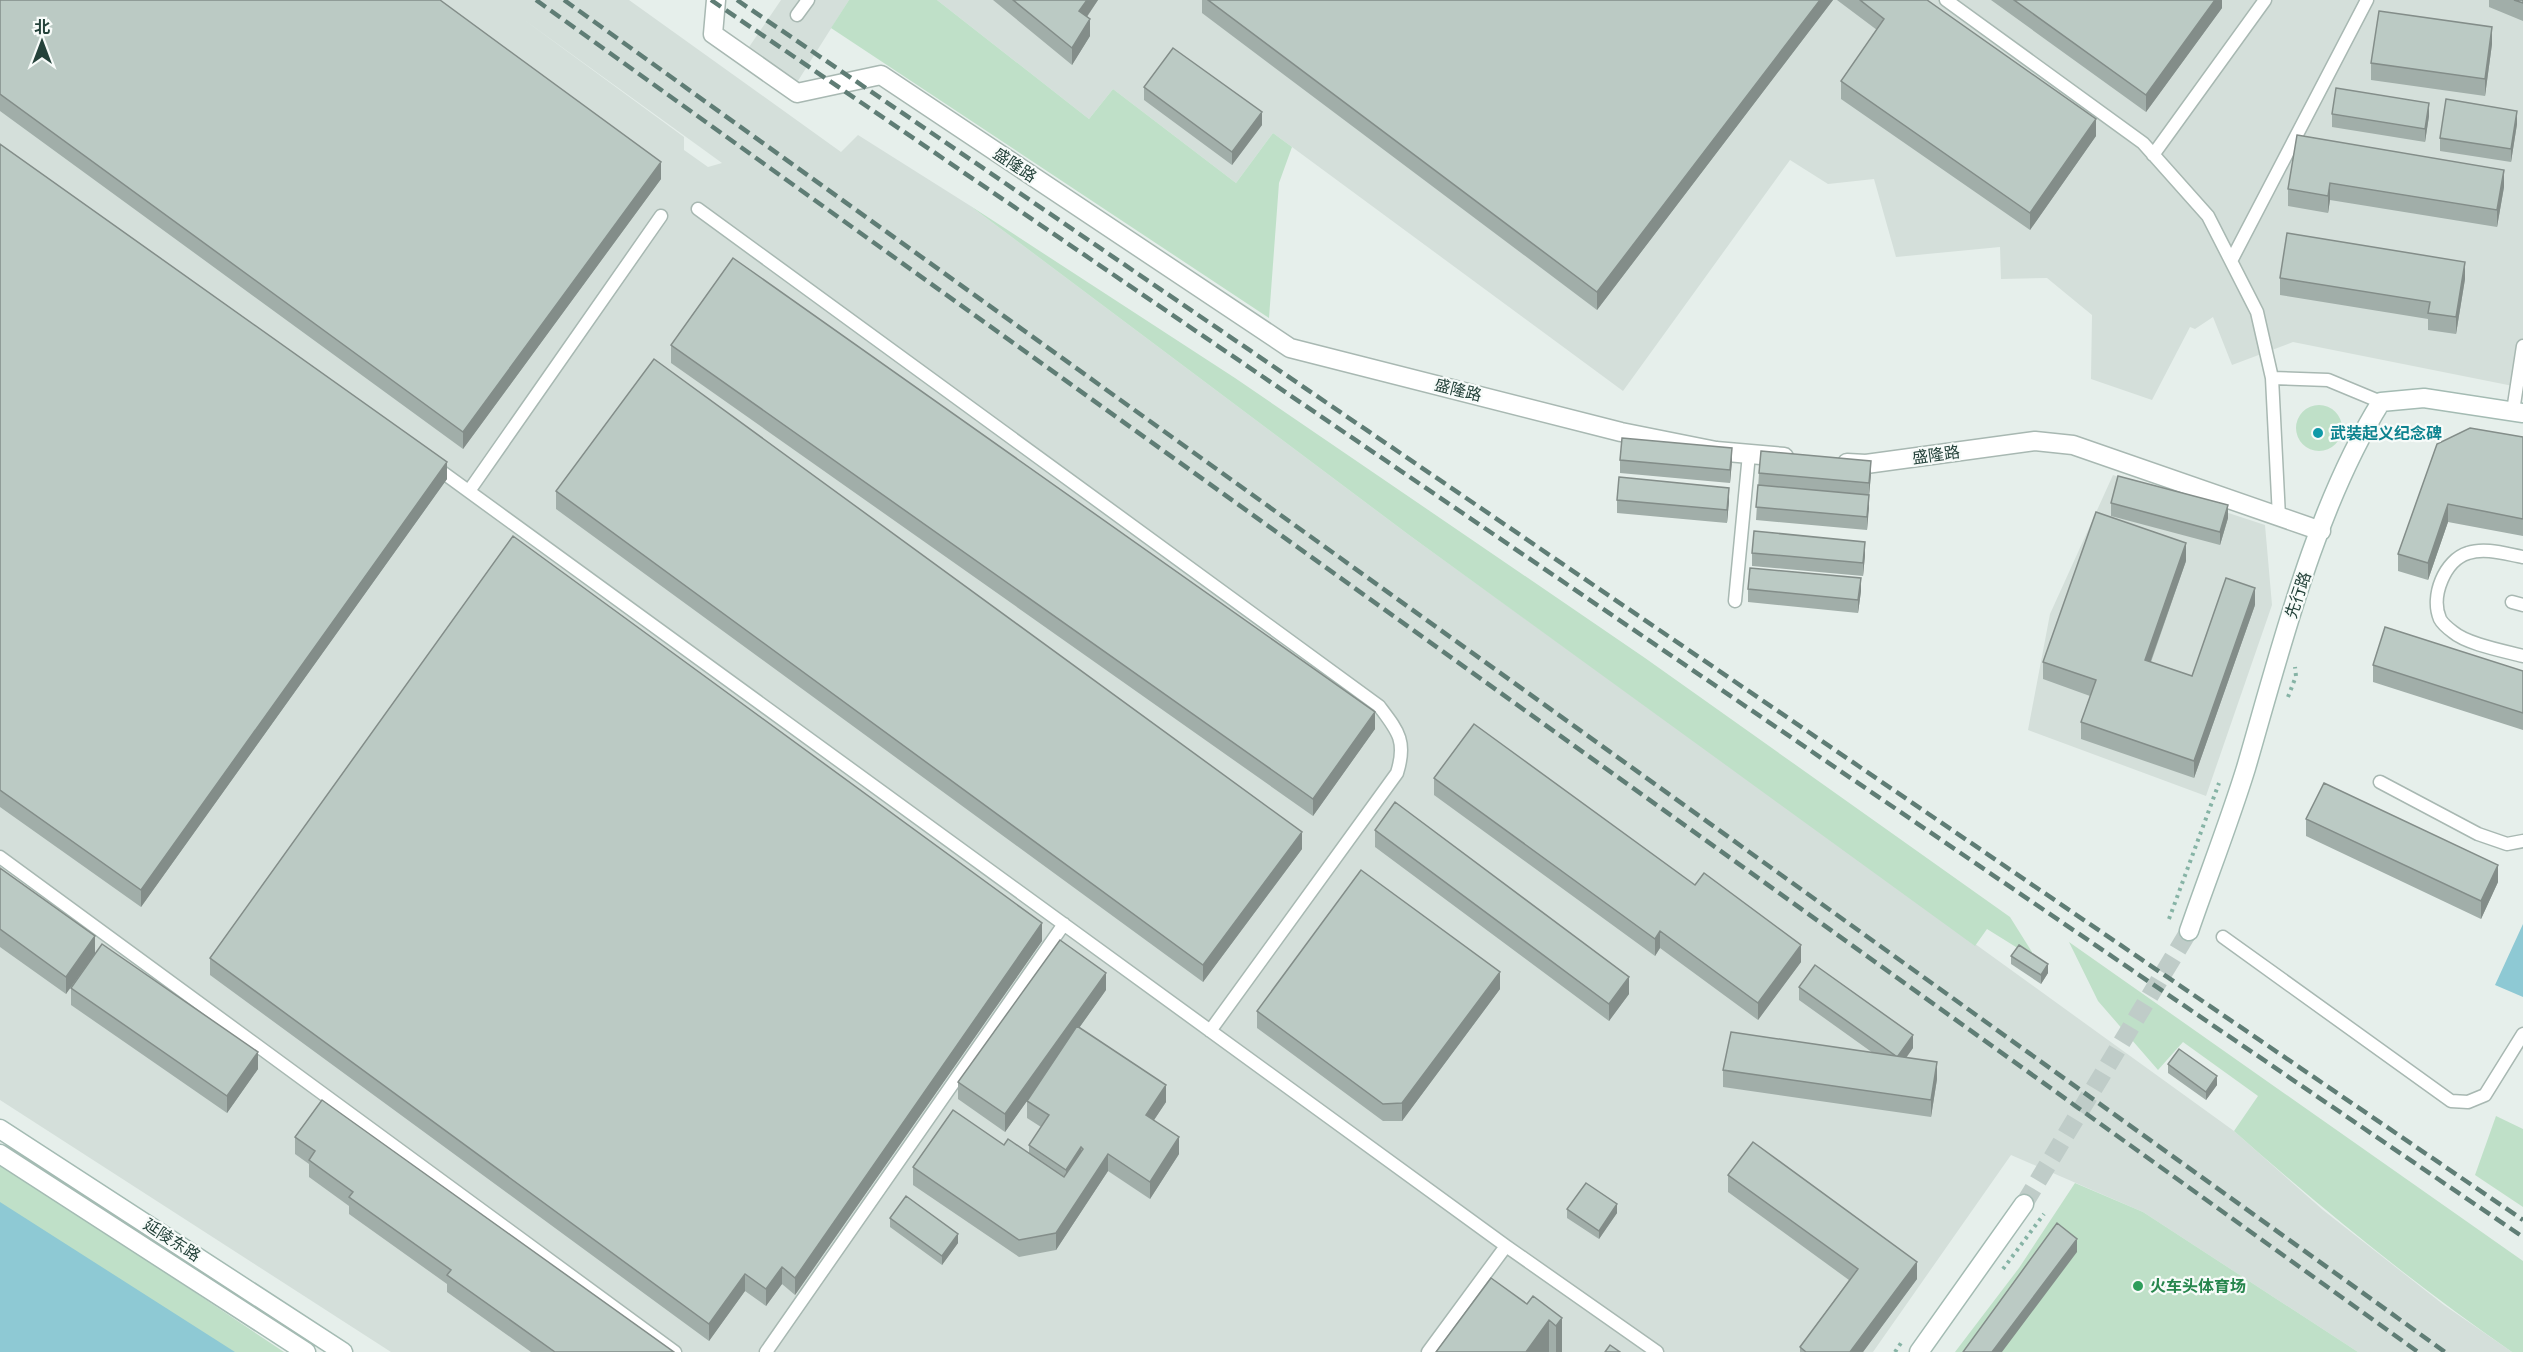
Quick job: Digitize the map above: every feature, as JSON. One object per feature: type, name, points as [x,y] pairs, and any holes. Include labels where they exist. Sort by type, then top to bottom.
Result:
[{"type":"street","name":"盛隆路","points":[[716,0],[713,34],[797,93],[881,75],[1290,348],[1621,432],[1716,451],[1808,459]]},
{"type":"street","points":[[2381,402],[2424,398],[2518,412]]},
{"type":"street","name":"先行路","points":[[2189,931],[2245,772],[2298,591],[2356,442],[2381,402]]},
{"type":"street","name":"盛隆路","points":[[1831,461],[1866,464],[2036,441],[2073,445],[2321,531]]},
{"type":"street","name":"延陵东路","points":[[0,1129],[343,1352]]},
{"type":"street","name":"延陵东路","points":[[0,1154],[306,1352]]},
{"type":"street","points":[[1919,1352],[2024,1204]]},
{"type":"lane","points":[[797,15],[808,0]]},
{"type":"lane","points":[[1946,0],[2143,143],[2208,216],[2257,312],[2272,378],[2279,517]]},
{"type":"lane","points":[[2231,261],[2367,0]]},
{"type":"lane","points":[[2153,155],[2258,2]]},
{"type":"lane","points":[[698,209],[1379,706],[1395,727],[1404,752],[1397,773],[1210,1031]]},
{"type":"lane","points":[[469,491],[661,216]]},
{"type":"lane","points":[[2518,412],[2523,346]]},
{"type":"lane","points":[[2272,378],[2328,380],[2381,402]]},
{"type":"lane","points":[[1735,601],[1749,454]]},
{"type":"lane","points":[[421,456],[1506,1246],[1658,1352]]},
{"type":"lane","points":[[2523,557],[2487,551],[2469,552],[2451,562],[2444,575],[2438,600],[2440,619],[2455,634],[2523,656]]},
{"type":"lane","points":[[2380,782],[2478,834],[2507,844],[2523,841]]},
{"type":"lane","points":[[0,857],[675,1352]]},
{"type":"lane","points":[[766,1352],[1064,924]]},
{"type":"lane","points":[[2223,937],[2451,1101],[2468,1102],[2485,1095],[2523,1034]]},
{"type":"lane","points":[[1428,1352],[1506,1246]]},
{"type":"path","points":[[2169,919],[2220,780]]},
{"type":"shaded area","points":[[0,0],[629,0],[841,152],[858,135],[969,205],[1409,535],[2234,1131],[2323,1210],[2444,1305],[2512,1352],[2358,1352],[2143,1212],[2011,1155],[1873,1352],[391,1352],[0,1100]],"holes":[[[523,19],[722,163],[708,167],[684,150],[684,137]]]},
{"type":"shaded area","points":[[781,0],[849,0],[796,84],[747,50]]},
{"type":"shaded area","points":[[937,0],[2523,0],[2523,388],[2293,342],[2232,365],[2213,317],[2195,329],[2190,327],[2152,400],[2091,379],[2092,315],[2047,278],[2001,279],[2000,247],[1896,257],[1874,179],[1828,184],[1790,160],[1623,391],[1273,133],[1236,183],[1113,89],[1089,119]]},
{"type":"shaded area","points":[[2113,475],[2265,525],[2272,605],[2206,796],[2028,730],[2050,614]]},
{"type":"green space","points":[[849,0],[937,0],[1089,119],[1113,89],[1236,183],[1273,133],[1292,147],[1279,183],[1269,318],[831,28]]},
{"type":"green space","points":[[969,205],[1235,378],[1645,658],[2010,917],[2037,960],[1987,929],[1975,946],[1409,535]]},
{"type":"green space","points":[[2319,405],[2335,412],[2342,428],[2335,444],[2319,451],[2303,444],[2296,428],[2303,412]]},
{"type":"green space","points":[[2069,942],[2523,1261],[2523,1352],[2512,1352],[2404,1273],[2335,1218],[2234,1131],[2258,1096],[2183,1042],[2158,1070],[2098,1001]]},
{"type":"green space","points":[[2496,1116],[2523,1129],[2523,1207],[2475,1175]]},
{"type":"green space","points":[[0,1162],[284,1352],[202,1352],[0,1224]]},
{"type":"green space","name":"火车头体育场","points":[[2075,1183],[2143,1212],[2358,1352],[1955,1352],[2019,1268]]},
{"type":"water","points":[[2523,924],[2523,997],[2495,985]]},
{"type":"water","points":[[0,1202],[235,1352],[0,1352]]},
{"type":"building","points":[[0,0],[440,0],[661,162],[463,432],[0,94]]},
{"type":"building","points":[[1013,0],[1087,0],[1079,11],[1090,19],[1072,48]]},
{"type":"building","points":[[1208,0],[1820,0],[1597,292]]},
{"type":"building","points":[[1860,0],[1927,0],[2096,119],[2030,213],[1841,81],[1884,19]]},
{"type":"building","points":[[2014,0],[2215,0],[2146,95]]},
{"type":"building","points":[[2379,11],[2492,27],[2485,79],[2371,63]]},
{"type":"building","points":[[1173,48],[1262,112],[1232,152],[1144,87]]},
{"type":"building","points":[[2336,88],[2429,103],[2425,129],[2332,114]]},
{"type":"building","points":[[2446,99],[2517,111],[2511,149],[2440,138]]},
{"type":"building","points":[[2297,135],[2504,170],[2497,210],[2330,183],[2328,196],[2288,189]]},
{"type":"building","points":[[0,144],[447,462],[141,890],[0,790]]},
{"type":"building","points":[[2287,233],[2465,262],[2456,317],[2428,313],[2430,302],[2280,278]]},
{"type":"building","points":[[733,258],[1375,712],[1313,799],[671,345]]},
{"type":"building","points":[[654,359],[1302,832],[1203,965],[556,491]]},
{"type":"building","points":[[2470,428],[2523,437],[2523,519],[2448,504],[2428,563],[2398,554],[2437,444]]},
{"type":"building","points":[[1622,438],[1732,448],[1730,470],[1620,460]]},
{"type":"building","points":[[1761,451],[1871,461],[1869,483],[1759,473]]},
{"type":"building","points":[[2118,476],[2228,505],[2220,532],[2111,503]]},
{"type":"building","points":[[1619,477],[1729,488],[1727,510],[1617,500]]},
{"type":"building","points":[[1758,485],[1869,495],[1867,517],[1756,507]]},
{"type":"building","points":[[2096,512],[2186,543],[2145,660],[2192,676],[2226,578],[2255,588],[2194,761],[2081,722],[2096,680],[2043,662]]},
{"type":"building","points":[[1754,531],[1865,542],[1863,563],[1752,553]]},
{"type":"building","points":[[513,536],[1042,923],[795,1278],[782,1267],[766,1289],[745,1274],[709,1324],[210,958]]},
{"type":"building","points":[[1750,568],[1861,578],[1858,600],[1748,589]]},
{"type":"building","points":[[2385,627],[2523,671],[2523,713],[2373,665]]},
{"type":"building","points":[[1474,724],[1695,885],[1704,873],[1801,945],[1758,1003],[1660,931],[1655,939],[1434,778]]},
{"type":"building","points":[[2324,783],[2498,865],[2481,901],[2306,819]]},
{"type":"building","points":[[1395,802],[1629,977],[1609,1004],[1375,830]]},
{"type":"building","points":[[0,868],[95,936],[66,977],[0,929]]},
{"type":"building","points":[[1361,870],[1500,972],[1402,1103],[1383,1104],[1257,1011]]},
{"type":"building","points":[[1060,940],[1106,973],[1005,1114],[958,1082]]},
{"type":"building","points":[[102,944],[258,1052],[227,1096],[71,988]]},
{"type":"building","points":[[2019,945],[2048,964],[2041,975],[2011,956]]},
{"type":"building","points":[[1815,965],[1913,1035],[1898,1056],[1799,987]]},
{"type":"building","points":[[1077,1026],[1166,1085],[1146,1115],[1179,1137],[1150,1182],[1108,1154],[1056,1233],[1019,1240],[913,1167],[953,1110],[1004,1145],[1008,1139],[1064,1177],[1083,1149],[1081,1147],[1066,1170],[1029,1145],[1049,1115],[1027,1101]]},
{"type":"building","points":[[1731,1032],[1937,1062],[1931,1100],[1723,1070]]},
{"type":"building","points":[[2179,1049],[2217,1076],[2206,1092],[2168,1064]]},
{"type":"building","points":[[322,1100],[674,1352],[555,1352],[447,1275],[451,1270],[349,1197],[353,1192],[309,1160],[315,1151],[295,1137]]},
{"type":"building","points":[[1753,1142],[1917,1262],[1850,1352],[1806,1352],[1800,1347],[1858,1269],[1728,1175]]},
{"type":"building","points":[[1586,1183],[1617,1204],[1599,1231],[1567,1209]]},
{"type":"building","points":[[906,1196],[958,1234],[942,1256],[890,1218]]},
{"type":"building","points":[[2057,1223],[2077,1239],[1992,1352],[1963,1352]]},
{"type":"building","points":[[1491,1278],[1527,1304],[1533,1296],[1562,1318],[1556,1326],[1549,1320],[1526,1352],[1436,1352]]},
{"type":"building","points":[[1610,1345],[1620,1352],[1605,1352]]},
{"type":"tunnel","points":[[2024,1204],[2189,931]]},
{"type":"railway","points":[[536,0],[2418,1352]]},
{"type":"railway","points":[[564,0],[2445,1352]]},
{"type":"railway","points":[[711,0],[2523,1237]]},
{"type":"railway","points":[[737,0],[2523,1220]]},
{"type":"place","name":"武装起义纪念碑","points":[[2318,433]]},
{"type":"place","name":"火车头体育场","points":[[2138,1286]]}]
